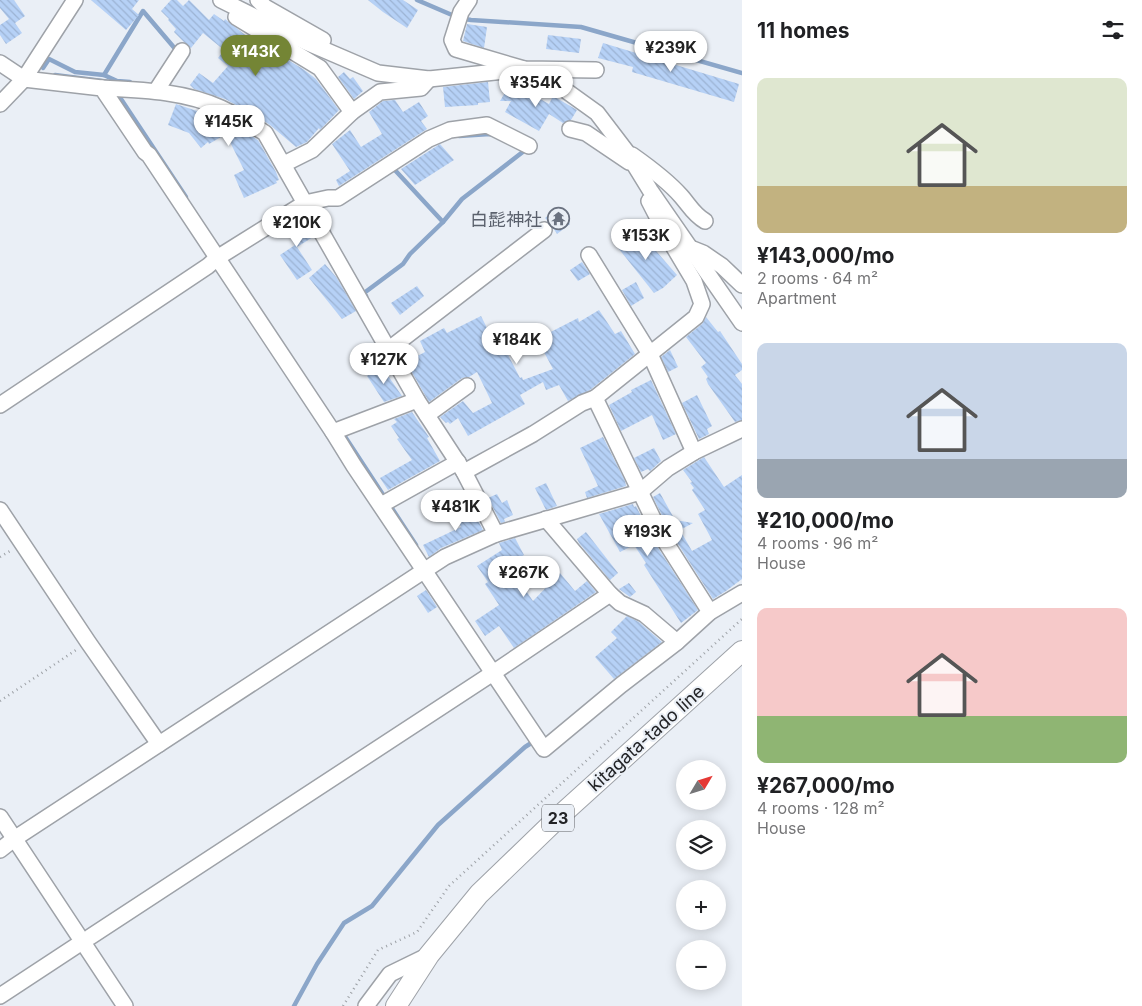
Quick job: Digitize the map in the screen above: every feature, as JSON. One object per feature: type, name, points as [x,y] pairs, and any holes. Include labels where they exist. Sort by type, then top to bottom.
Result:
[{"type":"main road","name":"kitagata-tado line","points":[[396,1006],[429,955],[479,894],[563,813],[742,651]]},
{"type":"street","points":[[0,104],[24,79],[75,0]]},
{"type":"street","points":[[222,0],[306,42],[378,73],[429,79],[524,69],[596,70]]},
{"type":"street","points":[[222,0],[233,15],[320,68],[352,112]]},
{"type":"street","points":[[258,0],[265,7],[378,73]]},
{"type":"street","points":[[469,0],[461,12],[452,40],[453,46],[467,53],[524,69],[565,90],[597,113],[626,151],[650,190],[742,323]]},
{"type":"street","points":[[156,91],[182,51]]},
{"type":"street","points":[[0,62],[24,79],[102,88],[156,91],[198,100],[220,108],[265,132],[417,400],[461,467],[496,534]]},
{"type":"street","points":[[284,164],[312,150],[352,112],[380,92],[421,88],[429,79]]},
{"type":"street","points":[[102,88],[544,749],[621,685],[677,642],[710,612],[742,593]]},
{"type":"street","points":[[0,405],[208,266],[217,258],[304,203],[338,198],[429,139],[450,130],[487,125],[529,146]]},
{"type":"street","points":[[570,129],[586,133],[637,167]]},
{"type":"street","points":[[626,151],[654,170],[680,195],[698,217],[705,221]]},
{"type":"street","points":[[381,505],[533,434],[582,403],[595,398],[696,317],[702,304],[694,281],[649,201],[650,190]]},
{"type":"street","points":[[388,350],[544,230]]},
{"type":"street","points":[[692,249],[703,253],[722,266],[742,285]]},
{"type":"street","points":[[589,255],[650,354],[694,452]]},
{"type":"street","points":[[427,416],[467,386]]},
{"type":"street","points":[[595,398],[661,535],[710,612]]},
{"type":"street","points":[[333,432],[417,400]]},
{"type":"street","points":[[0,850],[445,557],[496,534],[640,492],[668,468],[694,452],[742,429]]},
{"type":"street","points":[[0,510],[88,642],[160,744]]},
{"type":"street","points":[[546,519],[610,594],[620,603],[644,614],[677,642]]},
{"type":"street","points":[[90,937],[493,673],[610,594]]},
{"type":"street","points":[[0,817],[125,1006]]},
{"type":"street","points":[[0,996],[76,946]]},
{"type":"street","points":[[366,1006],[390,974],[429,955]]},
{"type":"path","points":[[343,1006],[378,950],[417,932],[449,886],[742,619]]},
{"type":"path","points":[[0,701],[88,642]]},
{"type":"building","points":[[0,0],[14,0],[25,16],[15,23],[22,33],[6,44],[0,35],[0,25],[9,19],[0,8]]},
{"type":"building","points":[[91,0],[139,0],[132,9],[139,15],[126,30]]},
{"type":"building","points":[[171,0],[177,0],[183,6],[189,0],[209,20],[214,14],[224,21],[225,19],[249,38],[303,69],[316,79],[339,110],[307,142],[296,147],[270,125],[248,110],[249,112],[225,99],[194,89],[190,85],[199,73],[213,83],[228,66],[218,58],[224,50],[203,33],[191,48],[184,42],[174,32],[176,29],[161,11]]},
{"type":"building","points":[[368,0],[403,0],[418,10],[407,28]]},
{"type":"building","points":[[467,24],[487,27],[484,48],[463,41]]},
{"type":"building","points":[[548,35],[581,39],[579,53],[546,49]]},
{"type":"building","points":[[603,43],[739,84],[734,102],[632,72],[633,67],[598,58]]},
{"type":"building","points":[[344,72],[350,79],[353,77],[363,91],[354,99],[338,77]]},
{"type":"building","points":[[488,82],[490,102],[478,103],[478,105],[445,107],[443,87]]},
{"type":"building","points":[[509,86],[517,90],[519,87],[549,104],[553,96],[577,110],[571,120],[563,123],[549,114],[539,131],[505,112],[511,101],[500,101]]},
{"type":"building","points":[[395,100],[403,112],[419,102],[428,116],[421,121],[427,129],[339,186],[336,180],[350,171],[332,144],[350,130],[361,147],[382,134],[369,112],[383,101]]},
{"type":"building","points":[[176,104],[224,120],[258,140],[276,172],[279,180],[276,181],[277,183],[244,198],[234,175],[244,170],[226,134],[209,144],[208,142],[201,148],[189,133],[168,125]]},
{"type":"building","points":[[440,144],[454,160],[415,185],[401,169]]},
{"type":"building","points":[[557,208],[570,224],[557,234],[545,218]]},
{"type":"building","points":[[302,216],[313,237],[297,247],[312,270],[297,280],[280,255],[295,245],[284,227]]},
{"type":"building","points":[[636,228],[677,275],[663,288],[654,293],[615,244]]},
{"type":"building","points":[[582,262],[590,274],[578,281],[570,270]]},
{"type":"building","points":[[325,264],[337,278],[356,311],[342,319],[309,278]]},
{"type":"building","points":[[636,282],[644,298],[631,306],[622,290]]},
{"type":"building","points":[[417,286],[424,296],[400,315],[391,303]]},
{"type":"building","points":[[599,310],[615,334],[621,331],[635,354],[590,390],[568,401],[559,385],[546,390],[543,382],[520,395],[525,404],[468,436],[458,418],[450,424],[440,417],[463,401],[473,413],[492,403],[477,372],[469,377],[462,378],[429,402],[406,362],[425,352],[420,341],[444,328],[447,333],[481,316],[496,346],[502,343],[520,378],[522,377],[523,380],[553,369],[537,339],[578,318],[579,322]]},
{"type":"building","points":[[706,317],[718,332],[720,331],[742,364],[742,370],[735,375],[742,384],[742,420],[735,422],[708,384],[706,379],[708,377],[701,367],[706,363],[686,337],[702,324]]},
{"type":"building","points":[[670,350],[678,367],[668,372],[661,357]]},
{"type":"building","points":[[382,367],[402,396],[384,402],[367,376]]},
{"type":"building","points":[[651,380],[676,434],[663,440],[652,415],[621,431],[609,405],[632,392],[631,390]]},
{"type":"building","points":[[697,395],[712,426],[707,429],[709,434],[699,439],[682,403]]},
{"type":"building","points":[[412,412],[429,437],[427,438],[440,461],[388,490],[380,478],[412,460],[397,439],[399,438],[391,426],[397,422],[394,419]]},
{"type":"building","points":[[603,437],[626,486],[587,498],[585,492],[598,486],[580,448]]},
{"type":"building","points":[[654,448],[661,461],[650,471],[648,469],[641,472],[634,458]]},
{"type":"building","points":[[704,457],[724,487],[742,475],[742,579],[713,599],[669,530],[653,497],[660,493],[675,520],[693,523],[680,530],[692,551],[712,540],[698,514],[705,510],[692,490],[694,488],[690,483],[692,482],[683,470]]},
{"type":"building","points":[[546,483],[557,506],[546,510],[535,488]]},
{"type":"building","points":[[497,494],[502,503],[507,500],[513,515],[504,519],[505,522],[501,523],[488,498]]},
{"type":"building","points":[[633,504],[634,507],[636,506],[653,540],[698,610],[681,623],[644,565],[646,563],[634,545],[620,552],[599,514]]},
{"type":"building","points":[[471,507],[483,530],[441,548],[429,557],[423,545],[461,527],[455,515]]},
{"type":"building","points":[[586,532],[618,573],[610,580],[577,539]]},
{"type":"building","points":[[515,538],[524,555],[508,564],[533,601],[560,573],[575,591],[587,581],[596,592],[514,648],[499,626],[485,636],[475,621],[499,605],[485,584],[488,582],[477,566],[502,550],[499,543]]},
{"type":"building","points":[[629,583],[636,592],[630,597],[619,589]]},
{"type":"building","points":[[426,590],[437,607],[428,613],[417,596]]},
{"type":"building","points":[[627,616],[639,622],[662,642],[614,679],[595,657],[617,638],[611,632]]},
{"type":"waterway","points":[[417,0],[459,18],[471,20],[581,27],[742,73]]},
{"type":"waterway","points":[[104,75],[143,11],[177,51]]},
{"type":"waterway","points":[[43,68],[49,59],[75,72],[104,75],[117,81],[130,82]]},
{"type":"waterway","points":[[55,75],[110,82]]},
{"type":"waterway","points":[[117,93],[186,197]]},
{"type":"waterway","points":[[459,136],[494,135]]},
{"type":"waterway","points":[[366,296],[364,293],[403,264],[410,254],[443,222],[462,199],[524,151],[521,149]]},
{"type":"waterway","points":[[393,168],[443,222]]},
{"type":"waterway","points":[[342,432],[416,545]]},
{"type":"waterway","points":[[294,1006],[317,964],[344,923],[372,906],[438,825],[525,747],[536,740]]},
{"type":"place","name":"白髭神社","points":[[558,219]]}]
